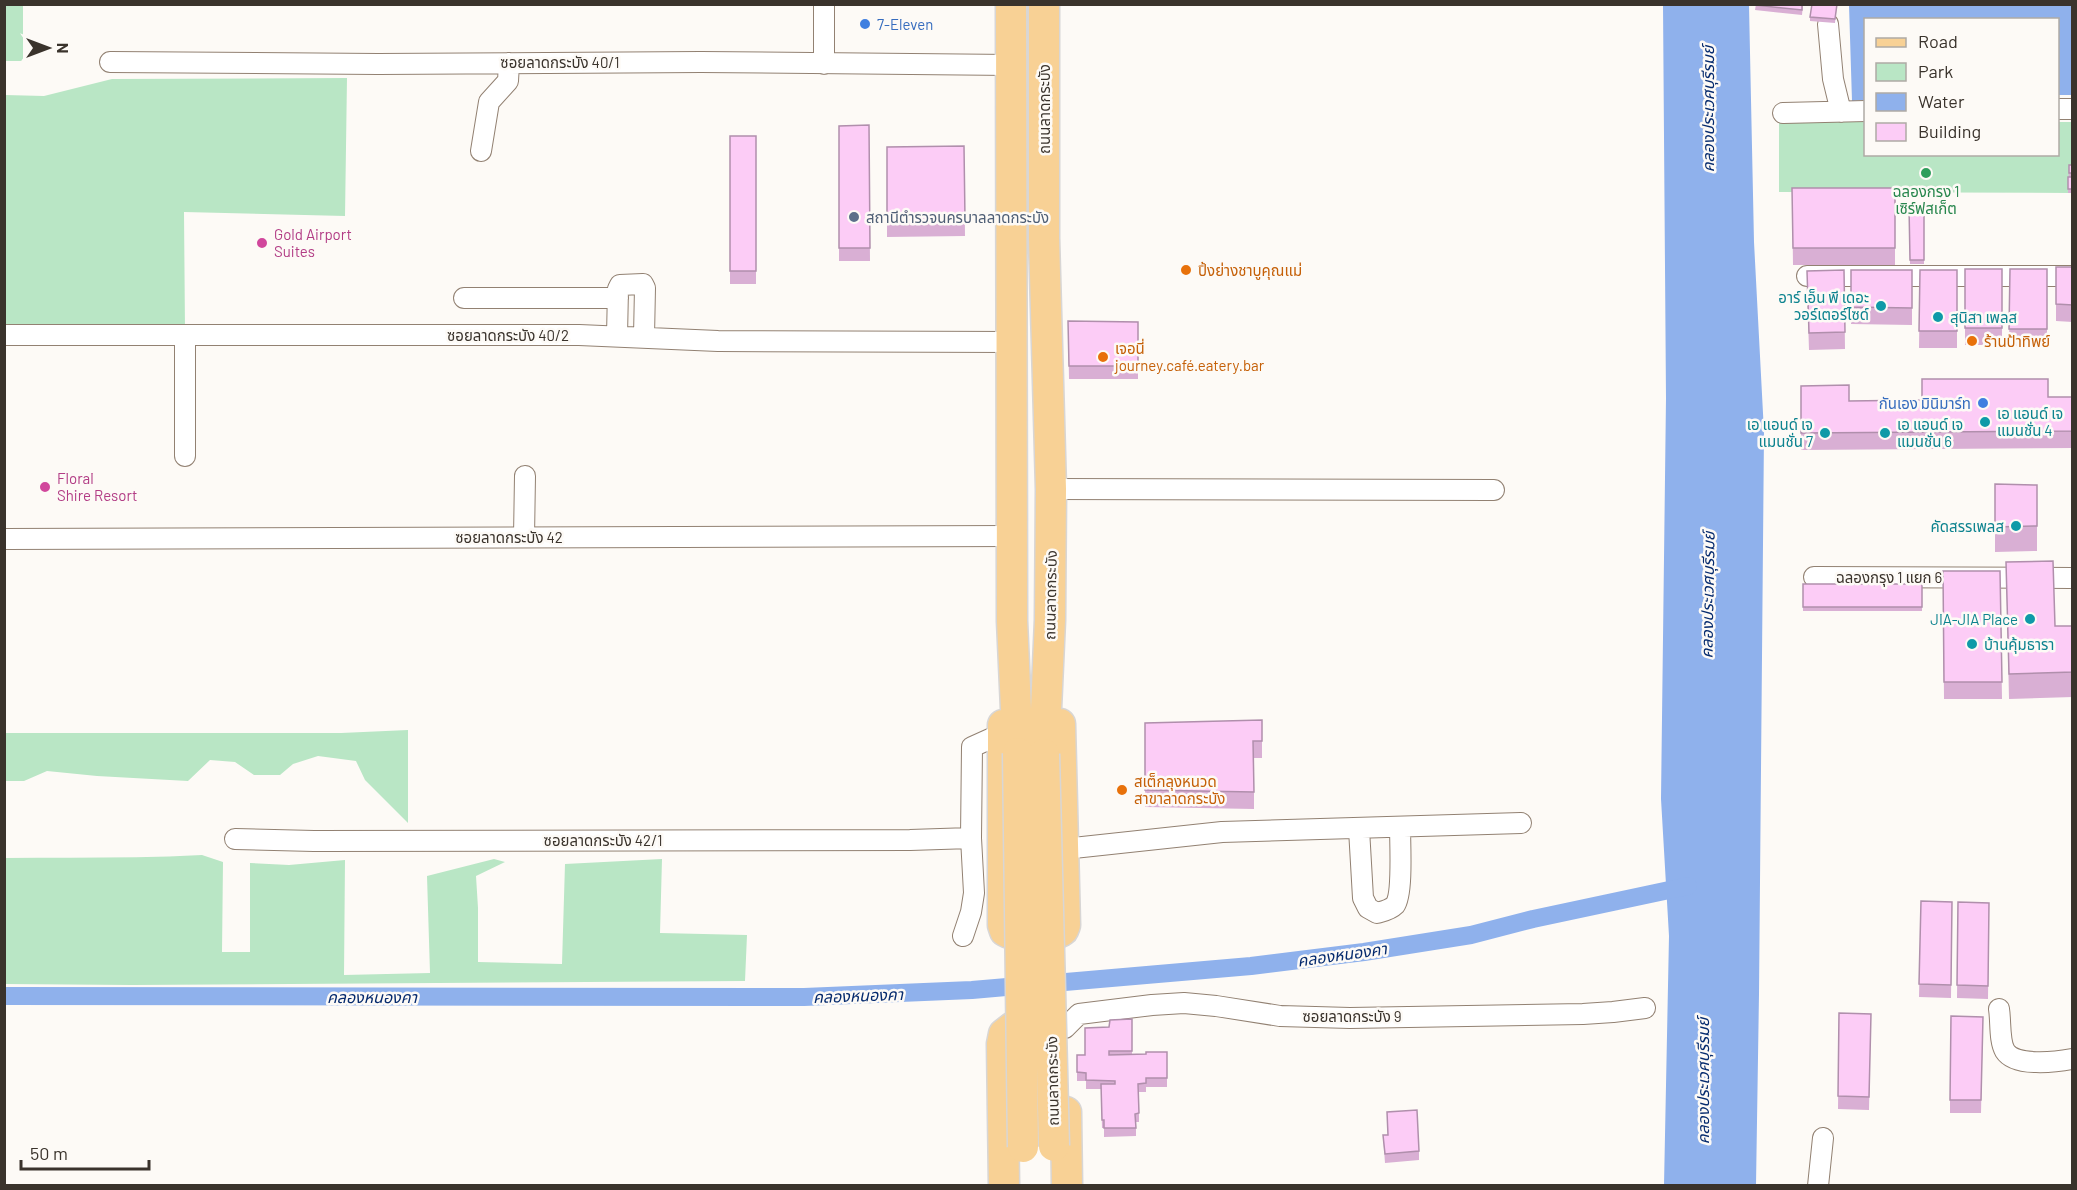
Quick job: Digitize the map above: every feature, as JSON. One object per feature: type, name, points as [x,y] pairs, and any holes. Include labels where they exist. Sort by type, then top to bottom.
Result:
[{"type":"main road","name":"ถนนลาดกระบัง","points":[[1011,4],[1012,621],[1054,1146],[1054,1185]]},
{"type":"main road","name":"ถนนลาดกระบัง","points":[[1023,1185],[1022,746],[1050,620],[1052,489],[1044,238],[1044,4]]},
{"type":"main road","points":[[1011,239],[1044,238]]},
{"type":"main road","points":[[1022,746],[1002,911],[1003,925],[1005,931],[1060,932],[1063,930],[1064,849],[1058,681],[1050,620]]},
{"type":"main road","points":[[1004,1185],[1002,1044],[1004,1034],[1013,1027],[1065,1028],[1067,1185]]},
{"type":"street","points":[[824,4],[824,64]]},
{"type":"street","points":[[1828,24],[1833,80],[1841,112]]},
{"type":"street","name":"ซอยลาดกระบัง 40/1","points":[[110,62],[1011,65]]},
{"type":"street","points":[[481,151],[486,111],[494,95],[508,81],[509,63]]},
{"type":"street","points":[[1783,113],[1864,111]]},
{"type":"street","points":[[1807,276],[2073,276]]},
{"type":"street","points":[[617,336],[620,285],[643,284],[644,336]]},
{"type":"street","points":[[464,298],[618,298]]},
{"type":"street","name":"ซอยลาดกระบัง 40/2","points":[[4,335],[644,336],[718,341],[1012,342]]},
{"type":"street","points":[[185,335],[185,456]]},
{"type":"street","points":[[524,537],[525,476]]},
{"type":"street","points":[[1052,489],[1494,490]]},
{"type":"street","name":"ซอยลาดกระบัง 42","points":[[4,539],[1013,536]]},
{"type":"street","name":"ฉลองกรุง 1 แยก 6","points":[[1814,577],[2073,578]]},
{"type":"street","points":[[963,936],[971,912],[974,893],[971,838],[972,747],[1022,746]]},
{"type":"street","points":[[1064,849],[1222,832],[1521,823]]},
{"type":"street","points":[[1359,829],[1363,898],[1368,908],[1377,913],[1387,911],[1396,904],[1399,888],[1400,828]]},
{"type":"street","name":"ซอยลาดกระบัง 42/1","points":[[235,839],[484,841],[971,838]]},
{"type":"street","name":"ซอยลาดกระบัง 9","points":[[1065,1028],[1079,1014],[1184,1003],[1280,1016],[1350,1018],[1593,1013],[1646,1008]]},
{"type":"street","points":[[1999,1009],[2003,1046],[2006,1053],[2016,1059],[2030,1062],[2073,1059]]},
{"type":"street","points":[[1818,1185],[1823,1138]]},
{"type":"green space","points":[[4,5],[23,5],[23,61],[5,61]]},
{"type":"green space","points":[[347,78],[345,216],[184,212],[185,330],[5,332],[5,95],[44,96],[112,79]]},
{"type":"green space","name":"ฉลองกรุง 1 เซิร์ฟสเก็ต","points":[[1779,121],[1864,122],[1864,156],[2059,156],[2059,122],[2072,122],[2072,193],[1779,192]]},
{"type":"green space","points":[[408,730],[408,823],[365,780],[356,761],[318,756],[293,764],[280,775],[254,775],[235,762],[210,760],[188,781],[47,771],[24,781],[5,781],[5,733],[341,733]]},
{"type":"green space","points":[[202,855],[223,862],[222,952],[250,952],[250,863],[289,865],[345,860],[344,975],[430,973],[427,876],[494,859],[505,862],[476,876],[478,962],[562,964],[565,864],[662,859],[660,933],[747,935],[745,981],[5,984],[5,858]]},
{"type":"water","name":"คลองประเวศบุรีรมย์","points":[[1663,5],[1749,5],[1754,242],[1764,432],[1756,1185],[1664,1185],[1669,936],[1661,799],[1666,398]]},
{"type":"water","points":[[1849,5],[2072,5],[2072,95],[2059,95],[2059,18],[1864,18],[1864,100],[1852,101]]},
{"type":"building","points":[[1802,4],[1802,10],[1755,5]]},
{"type":"building","points":[[1812,4],[1837,4],[1835,19],[1810,17]]},
{"type":"building","points":[[869,125],[870,248],[839,248],[839,126]]},
{"type":"building","points":[[730,136],[756,136],[756,271],[730,271]]},
{"type":"building","points":[[964,146],[965,219],[887,220],[887,147]]},
{"type":"building","points":[[2069,165],[2073,165],[2073,173],[2069,173]]},
{"type":"building","points":[[2068,177],[2073,177],[2073,189],[2068,189]]},
{"type":"building","points":[[1792,188],[1895,188],[1895,248],[1793,248]]},
{"type":"building","points":[[1909,206],[1924,206],[1924,260],[1910,260]]},
{"type":"building","points":[[2056,267],[2073,267],[2073,305],[2056,304]]},
{"type":"building","points":[[1965,269],[2002,269],[2002,328],[1965,328]]},
{"type":"building","points":[[2010,269],[2047,269],[2047,329],[2009,329]]},
{"type":"building","name":"อาร์ เอ็น พี เดอะ วอร์เตอร์ไซด์","points":[[1844,270],[1845,332],[1809,333],[1807,271]]},
{"type":"building","points":[[1851,270],[1912,270],[1912,308],[1851,307]]},
{"type":"building","name":"สุนิสา เพลส","points":[[1920,270],[1957,270],[1957,331],[1919,331]]},
{"type":"building","name":"เจอนี่ journey.café.eatery.bar","points":[[1068,321],[1138,322],[1138,366],[1069,366]]},
{"type":"building","points":[[1922,379],[2048,379],[2048,397],[2073,397],[2073,431],[1801,433],[1801,386],[1849,385],[1849,401],[1922,400]]},
{"type":"building","points":[[1995,484],[2037,485],[2037,526],[1995,527]]},
{"type":"building","name":"JIA-JIA Place","points":[[2053,561],[2055,626],[2073,626],[2073,672],[2009,674],[2006,562]]},
{"type":"building","name":"บ้านคุ้มธารา","points":[[1943,571],[2000,571],[2002,682],[1944,682]]},
{"type":"building","points":[[1803,584],[1922,584],[1922,607],[1803,607]]},
{"type":"building","points":[[1262,720],[1262,741],[1253,741],[1254,792],[1145,790],[1145,723]]},
{"type":"building","points":[[1921,901],[1952,902],[1951,985],[1919,984]]},
{"type":"building","points":[[1958,902],[1989,903],[1988,986],[1957,985]]},
{"type":"building","points":[[1839,1013],[1871,1014],[1869,1097],[1838,1096]]},
{"type":"building","points":[[1951,1016],[1983,1017],[1981,1100],[1950,1100]]},
{"type":"building","points":[[1132,1019],[1132,1051],[1109,1051],[1109,1055],[1167,1052],[1167,1078],[1146,1078],[1146,1083],[1138,1084],[1139,1113],[1135,1114],[1136,1128],[1104,1128],[1101,1084],[1115,1084],[1115,1081],[1086,1080],[1086,1073],[1077,1072],[1077,1055],[1085,1055],[1085,1028],[1109,1027],[1110,1020]]},
{"type":"building","points":[[1417,1110],[1419,1151],[1385,1154],[1383,1135],[1388,1135],[1387,1112]]},
{"type":"waterway","name":"คลองหนองคา","points":[[4,996],[804,997],[972,990],[1251,966],[1364,952],[1471,935],[1533,919],[1688,886]]},
{"type":"place","name":"7-Eleven","points":[[865,24]]},
{"type":"place","name":"ฉลองกรุง 1 เซิร์ฟสเก็ต","points":[[1926,173]]},
{"type":"place","name":"สถานีตำรวจนครบาลลาดกระบัง","points":[[854,217]]},
{"type":"place","name":"Gold Airport Suites","points":[[262,243]]},
{"type":"place","name":"ปิ้งย่างชาบูคุณแม่","points":[[1186,270]]},
{"type":"place","name":"อาร์ เอ็น พี เดอะ วอร์เตอร์ไซด์","points":[[1881,306]]},
{"type":"place","name":"สุนิสา เพลส","points":[[1938,317]]},
{"type":"place","name":"ร้านป้าทิพย์","points":[[1972,341]]},
{"type":"place","name":"เจอนี่ journey.café.eatery.bar","points":[[1103,357]]},
{"type":"place","name":"กันเอง มินิมาร์ท","points":[[1983,403]]},
{"type":"place","name":"เอ แอนด์ เจ แมนชั่น 4","points":[[1985,422]]},
{"type":"place","name":"เอ แอนด์ เจ แมนชั่น 7","points":[[1825,433]]},
{"type":"place","name":"เอ แอนด์ เจ แมนชั่น 6","points":[[1885,433]]},
{"type":"place","name":"Floral Shire Resort","points":[[45,487]]},
{"type":"place","name":"คัดสรรเพลส","points":[[2016,526]]},
{"type":"place","name":"JIA-JIA Place","points":[[2030,619]]},
{"type":"place","name":"บ้านคุ้มธารา","points":[[1972,644]]},
{"type":"place","name":"สเต็กลุงหนวด สาขาลาดกระบัง","points":[[1122,790]]}]
